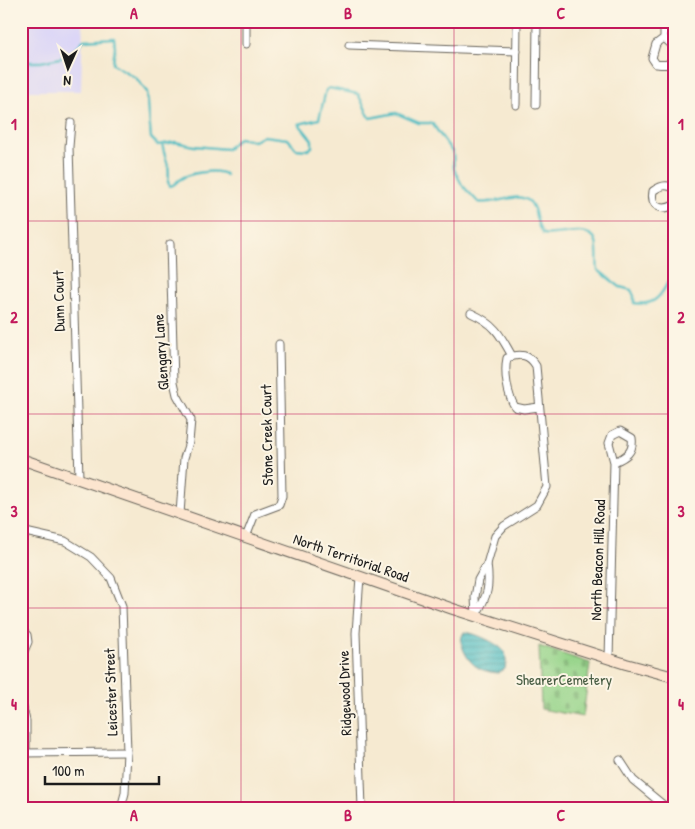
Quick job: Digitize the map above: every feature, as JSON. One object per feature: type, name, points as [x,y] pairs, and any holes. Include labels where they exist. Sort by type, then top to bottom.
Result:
[{"type":"main road","name":"North Territorial Road","points":[[21,458],[476,616],[609,659],[674,677]]},
{"type":"street","points":[[246,21],[246,44]]},
{"type":"street","points":[[516,105],[517,21]]},
{"type":"street","points":[[536,105],[537,21]]},
{"type":"street","points":[[664,21],[664,38],[674,47]]},
{"type":"street","points":[[664,38],[656,44],[652,58],[656,64],[665,66],[671,63],[674,58]]},
{"type":"street","points":[[349,45],[517,51]]},
{"type":"street","name":"Dunn Court","points":[[71,123],[70,176],[78,478]]},
{"type":"street","points":[[674,189],[666,185],[660,187],[654,191],[652,198],[654,205],[659,208],[667,209],[674,205]]},
{"type":"street","name":"Glengary Lane","points":[[170,244],[174,382],[177,395],[191,420],[189,442],[184,458],[180,514]]},
{"type":"street","points":[[471,313],[484,319],[498,330],[512,356]]},
{"type":"street","name":"Stone Creek Court","points":[[246,537],[255,514],[278,505],[282,496],[279,344]]},
{"type":"street","points":[[476,616],[475,596],[478,580],[487,564],[492,542],[498,532],[537,505],[547,487],[536,366],[532,359],[523,354],[507,358],[510,399],[515,407],[524,409],[539,407]]},
{"type":"street","name":"North Beacon Hill Road","points":[[609,659],[614,462]]},
{"type":"street","name":"Leicester Street","points":[[21,531],[65,541],[91,557],[111,578],[122,606],[127,752],[125,793],[121,808]]},
{"type":"street","points":[[476,616],[485,599],[489,584],[487,564]]},
{"type":"street","name":"Ridgewood Drive","points":[[360,577],[356,633],[362,808]]},
{"type":"street","points":[[21,630],[27,634],[28,642],[21,658]]},
{"type":"street","points":[[21,699],[26,721],[24,753],[127,752]]},
{"type":"street","points":[[620,760],[633,780],[668,808],[674,804]]},
{"type":"shaded area","points":[[21,21],[83,21],[81,91],[21,91]]},
{"type":"green space","name":"ShearerCemetery","points":[[539,646],[590,663],[583,717],[541,709]]},
{"type":"water","points":[[464,632],[474,634],[498,646],[505,653],[505,669],[498,673],[482,670],[473,664],[462,646],[461,639]]},
{"type":"waterway","points":[[21,62],[41,62],[60,58],[70,54],[84,40],[114,38],[113,64],[136,78],[147,92],[151,138],[158,145],[175,142],[227,149],[239,138],[255,141],[264,136],[288,139],[296,149],[308,150],[312,147],[312,140],[299,124],[319,119],[326,90],[329,88],[358,94],[370,118],[396,113],[419,123],[432,123],[453,153],[454,169],[462,185],[478,202],[484,203],[512,198],[525,199],[533,206],[543,234],[578,232],[591,235],[596,242],[598,270],[620,287],[631,290],[634,296],[634,303],[641,304],[655,300],[668,282],[674,281]]},
{"type":"waterway","points":[[162,144],[168,167],[168,182],[170,186],[183,177],[195,173],[216,172],[226,175]]}]
